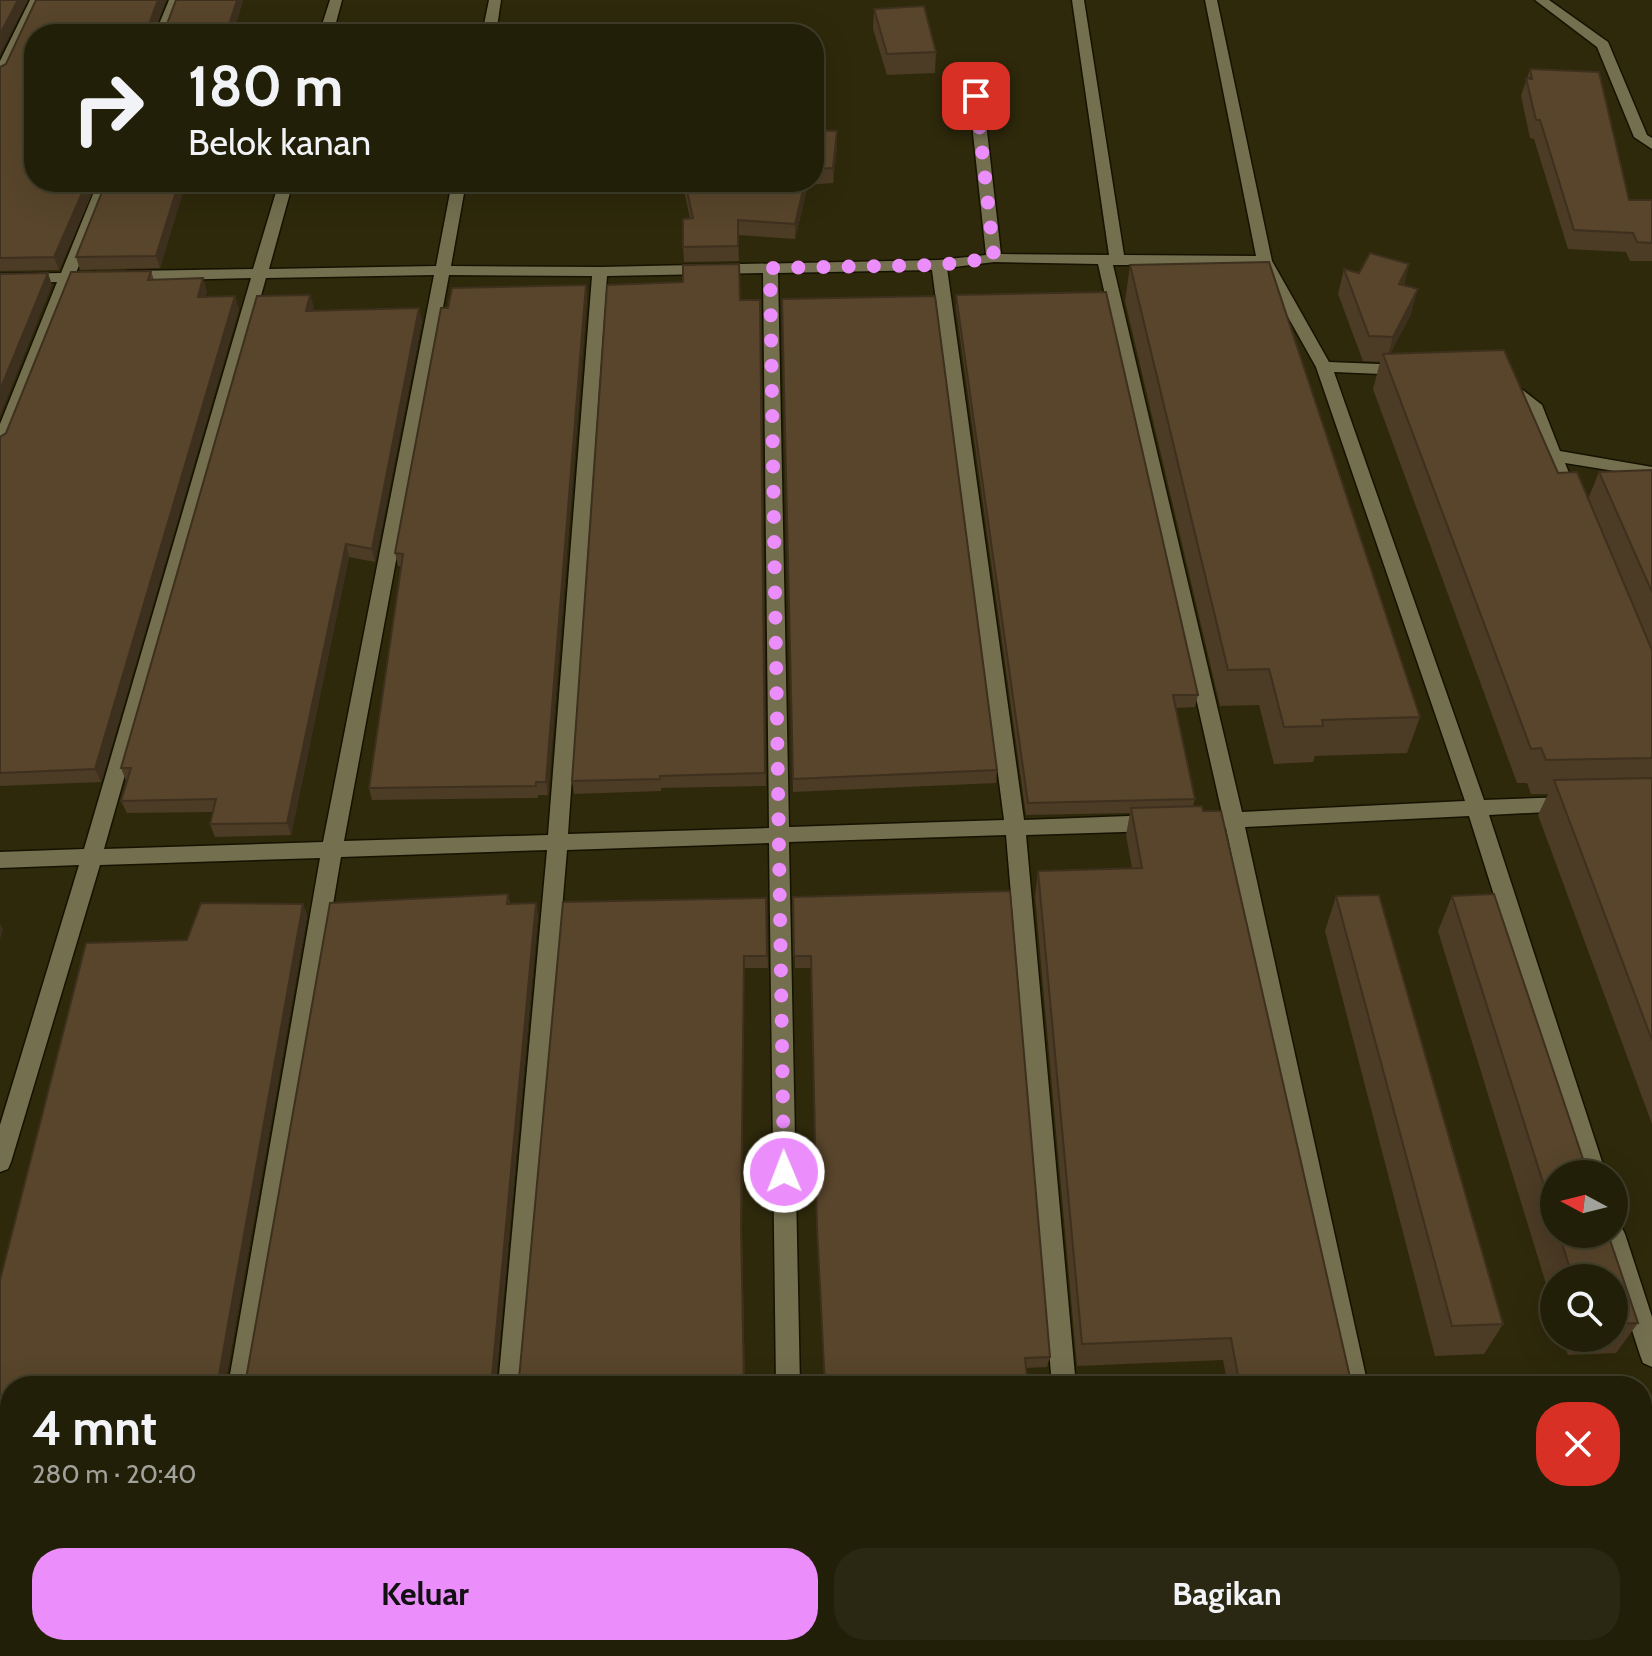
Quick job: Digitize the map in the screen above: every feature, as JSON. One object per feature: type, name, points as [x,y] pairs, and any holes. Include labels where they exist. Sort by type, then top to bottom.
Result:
[{"type":"street","points":[[24,24],[36,0]]},
{"type":"street","points":[[166,24],[175,0]]},
{"type":"street","points":[[329,24],[336,0]]},
{"type":"street","points":[[491,24],[495,0]]},
{"type":"street","points":[[1078,0],[1111,261],[1354,1376]]},
{"type":"street","points":[[1211,0],[1264,261],[1324,367],[1476,806],[1590,1160]]},
{"type":"street","points":[[1541,0],[1603,45],[1641,137],[1652,145]]},
{"type":"street","points":[[0,75],[24,25]]},
{"type":"street","points":[[976,96],[994,258]]},
{"type":"street","points":[[0,445],[101,192]]},
{"type":"street","points":[[0,1162],[92,857],[283,192]]},
{"type":"street","points":[[242,1376],[332,849],[457,192]]},
{"type":"street","points":[[0,279],[442,270],[600,272],[939,265],[994,258],[1264,261]]},
{"type":"street","points":[[939,265],[1015,828],[1063,1376]]},
{"type":"street","points":[[770,268],[788,1376]]},
{"type":"street","points":[[511,1376],[558,840],[600,272]]},
{"type":"street","points":[[1324,367],[1415,370]]},
{"type":"street","points":[[1491,374],[1515,388],[1536,409],[1575,511]]},
{"type":"street","points":[[1552,455],[1652,472]]},
{"type":"street","points":[[0,860],[1234,821],[1476,806],[1588,804]]},
{"type":"street","points":[[1618,1248],[1652,1355]]},
{"type":"building","points":[[0,0],[18,0],[0,34]]},
{"type":"building","points":[[36,0],[158,0],[149,24],[25,24]]},
{"type":"building","points":[[176,0],[237,0],[229,24],[167,24]]},
{"type":"building","points":[[924,6],[936,52],[887,54],[874,9]]},
{"type":"building","points":[[24,26],[24,192],[83,192],[54,257],[0,258],[0,67],[6,64]]},
{"type":"building","points":[[1530,69],[1599,72],[1629,200],[1652,200],[1652,243],[1637,242],[1633,233],[1574,230],[1540,120],[1536,120],[1526,78],[1532,79]]},
{"type":"building","points":[[824,130],[837,131],[833,168],[824,168]]},
{"type":"building","points":[[102,192],[176,192],[156,256],[76,257]]},
{"type":"building","points":[[687,192],[803,192],[795,224],[738,220],[738,246],[683,247],[683,219],[693,218]]},
{"type":"building","points":[[1370,253],[1409,264],[1399,284],[1418,289],[1393,337],[1369,336],[1344,269],[1359,273]]},
{"type":"building","points":[[1269,262],[1420,717],[1322,720],[1323,726],[1284,727],[1269,669],[1228,670],[1130,265]]},
{"type":"building","points":[[739,264],[740,300],[760,300],[765,773],[572,781],[607,285],[683,282],[683,265]]},
{"type":"building","points":[[151,271],[148,280],[203,278],[198,297],[235,296],[95,769],[0,773],[0,437],[6,433],[71,272]]},
{"type":"building","points":[[48,273],[0,390],[0,274]]},
{"type":"building","points":[[586,285],[546,782],[536,782],[536,786],[369,788],[403,554],[395,553],[441,308],[448,308],[452,288]]},
{"type":"building","points":[[1106,292],[1198,695],[1173,695],[1195,799],[1028,803],[956,295]]},
{"type":"building","points":[[310,295],[306,311],[419,308],[372,549],[346,544],[287,823],[210,824],[216,799],[121,801],[131,768],[121,768],[257,296]]},
{"type":"building","points":[[935,296],[997,770],[793,779],[782,299]]},
{"type":"building","points":[[1504,350],[1558,473],[1577,472],[1652,650],[1652,758],[1546,760],[1541,748],[1531,749],[1383,354]]},
{"type":"building","points":[[1652,470],[1652,592],[1599,472]]},
{"type":"building","points":[[1652,778],[1652,1040],[1554,780]]},
{"type":"building","points":[[1202,806],[1203,811],[1221,811],[1350,1376],[1238,1376],[1231,1338],[1082,1344],[1038,871],[1142,868],[1131,808]]},
{"type":"building","points":[[1010,891],[1050,1357],[1025,1358],[1027,1376],[824,1376],[817,1228],[811,956],[794,956],[793,897]]},
{"type":"building","points":[[508,894],[507,904],[536,903],[492,1376],[247,1376],[330,903]]},
{"type":"building","points":[[1494,894],[1583,1160],[1540,1160],[1540,1173],[1452,896]]},
{"type":"building","points":[[1379,895],[1503,1324],[1452,1326],[1336,896]]},
{"type":"building","points":[[766,898],[767,956],[744,956],[741,1224],[744,1376],[519,1376],[563,902]]},
{"type":"building","points":[[201,903],[303,904],[219,1375],[0,1376],[0,1280],[86,943],[187,940]]},
{"type":"building","points":[[1563,1248],[1613,1248],[1618,1264],[1569,1264]]},
{"type":"building","points":[[1628,1293],[1638,1323],[1628,1323]]},
{"type":"route","points":[[784,1172],[770,268],[939,265],[994,258],[976,96]]}]
